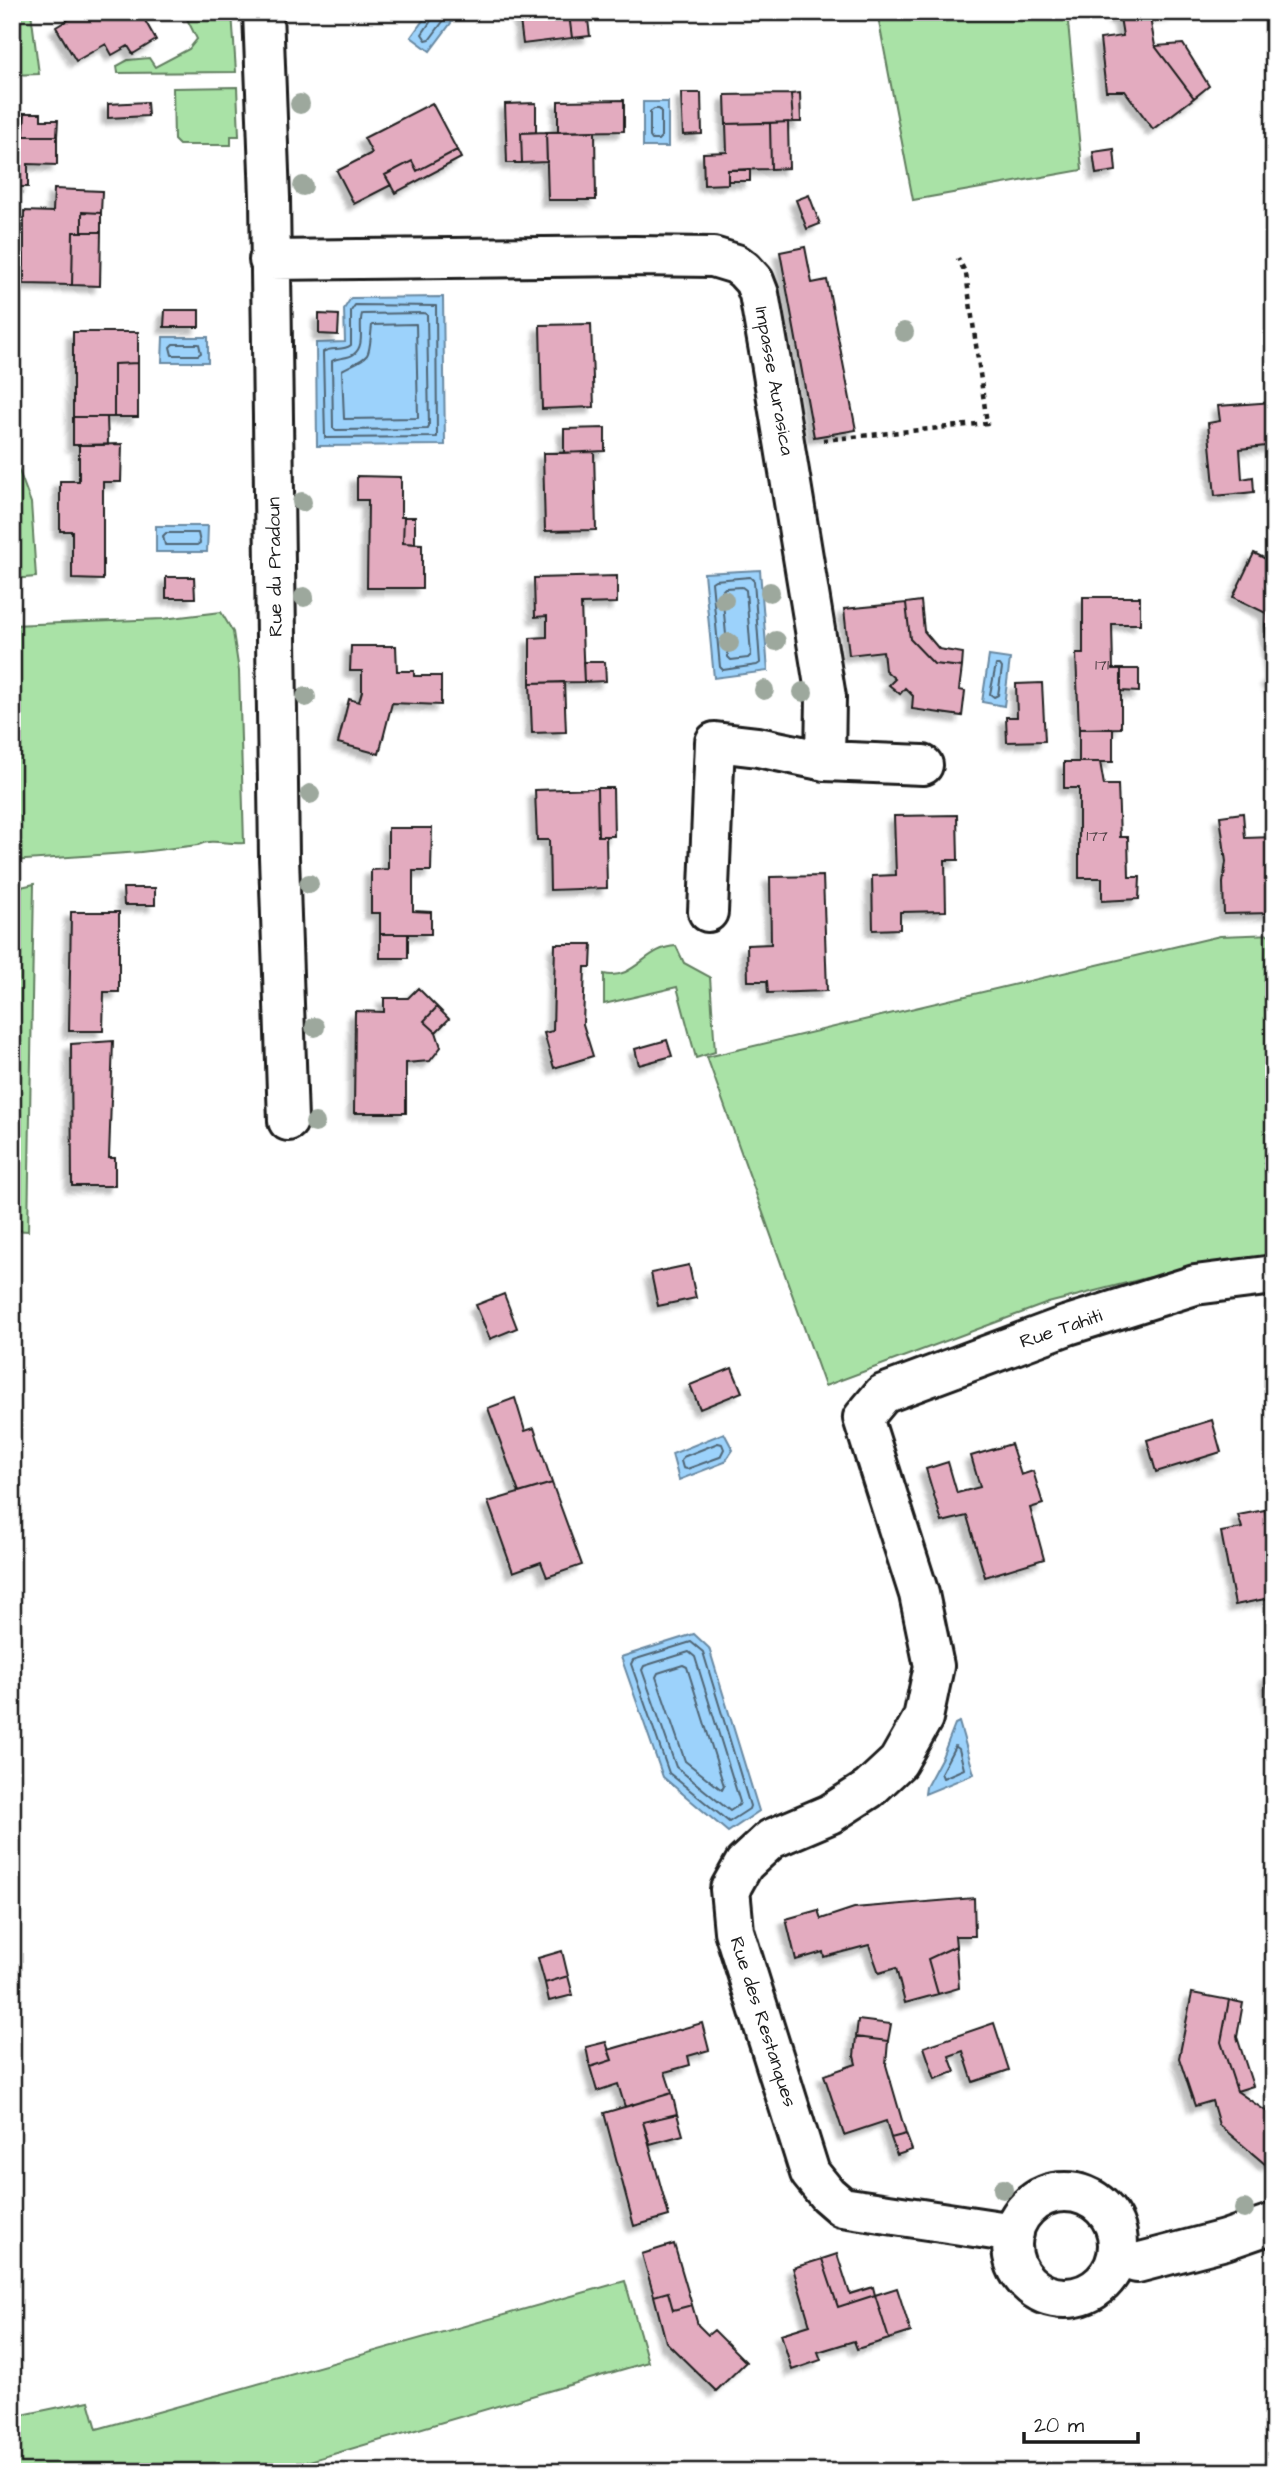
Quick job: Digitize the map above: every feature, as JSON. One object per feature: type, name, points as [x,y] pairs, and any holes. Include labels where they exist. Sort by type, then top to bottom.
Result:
[{"type":"street","name":"Rue du Pradoun","points":[[263,12],[270,198],[279,843],[288,1121]]},
{"type":"street","name":"Impasse Aurasica","points":[[269,260],[634,256],[713,257],[736,264],[754,281],[759,294],[826,697],[825,761]]},
{"type":"street","points":[[708,912],[715,742],[758,747],[825,761],[923,765]]},
{"type":"street","name":"Rue Tahiti","points":[[863,1418],[883,1394],[1068,1325],[1195,1285],[1274,1275]]},
{"type":"street","name":"Rue des Restanques","points":[[863,1418],[919,1594],[934,1666],[923,1718],[898,1762],[869,1789],[830,1814],[771,1839],[744,1864],[730,1889],[734,1931],[810,2173],[827,2194],[842,2207],[1010,2217]]},
{"type":"street","points":[[1126,2243],[1110,2274],[1097,2288],[1081,2296],[1062,2298],[1045,2294],[1030,2284],[1018,2270],[1013,2252],[1010,2217],[1020,2218],[1030,2205],[1044,2196],[1060,2192],[1077,2193],[1105,2210],[1116,2232],[1126,2243],[1137,2263],[1225,2240],[1274,2223]]},
{"type":"path","points":[[784,443],[987,423],[966,274],[958,258]]},
{"type":"path","points":[[1010,2217],[1037,2178],[1073,2174],[1109,2195],[1126,2243]]},
{"type":"green space","points":[[12,12],[31,12],[39,74],[12,75]]},
{"type":"green space","points":[[189,12],[232,12],[236,72],[118,73],[117,66],[128,60],[149,58],[155,67],[189,49],[197,39],[186,17]]},
{"type":"green space","points":[[877,12],[1067,12],[1082,170],[913,200]]},
{"type":"green space","points":[[237,87],[239,136],[231,136],[231,145],[179,145],[174,140],[173,88]]},
{"type":"green space","points":[[12,452],[31,503],[36,577],[12,579]]},
{"type":"green space","points":[[221,612],[233,632],[239,671],[244,843],[209,842],[141,852],[12,861],[12,625],[163,619]]},
{"type":"green space","points":[[34,884],[28,1231],[12,1230],[12,889]]},
{"type":"green space","points":[[1274,934],[1274,1258],[1146,1278],[1048,1303],[825,1386],[707,1057],[1220,936]]},
{"type":"green space","points":[[676,946],[684,963],[710,977],[715,1052],[696,1058],[677,987],[604,1004],[604,974],[624,973],[656,952]]},
{"type":"green space","points":[[625,2281],[648,2362],[272,2472],[12,2472],[12,2417],[89,2401],[97,2429]]},
{"type":"water","points":[[429,12],[453,12],[457,15],[430,51],[411,37]]},
{"type":"water","points":[[643,102],[668,102],[668,147],[643,147]]},
{"type":"water","points":[[443,297],[445,445],[317,446],[316,343],[345,342],[344,309],[351,298]]},
{"type":"water","points":[[163,337],[208,337],[208,362],[162,362]]},
{"type":"water","points":[[156,526],[208,526],[207,552],[156,552]]},
{"type":"water","points":[[760,570],[768,671],[714,678],[704,573]]},
{"type":"water","points":[[989,656],[1010,659],[1004,706],[982,702]]},
{"type":"water","points":[[724,1433],[733,1450],[725,1462],[679,1480],[672,1454]]},
{"type":"water","points":[[694,1634],[709,1648],[759,1811],[728,1832],[663,1777],[621,1657]]},
{"type":"water","points":[[959,1722],[974,1774],[925,1794],[955,1724]]},
{"type":"building","points":[[81,12],[145,12],[147,14],[143,17],[156,40],[133,54],[128,46],[112,55],[106,44],[76,61],[56,27]]},
{"type":"building","points":[[519,12],[584,12],[569,14],[572,38],[523,44]]},
{"type":"building","points":[[587,12],[590,36],[572,38],[569,14]]},
{"type":"building","points":[[1114,12],[1149,12],[1155,46],[1194,98],[1153,129],[1125,91],[1106,91],[1100,39],[1123,36],[1120,17],[1115,18]]},
{"type":"building","points":[[1149,12],[1173,12],[1173,15],[1150,17]]},
{"type":"building","points":[[1183,44],[1209,86],[1194,98],[1155,46]]},
{"type":"building","points":[[681,93],[701,93],[702,134],[683,135]]},
{"type":"building","points":[[800,93],[801,122],[793,122],[791,94]]},
{"type":"building","points":[[791,94],[793,122],[726,124],[725,95]]},
{"type":"building","points":[[624,100],[624,131],[558,132],[558,101]]},
{"type":"building","points":[[147,102],[148,116],[108,118],[108,104]]},
{"type":"building","points":[[432,103],[457,150],[417,171],[412,161],[385,175],[391,185],[354,204],[337,171],[372,153],[364,138]]},
{"type":"building","points":[[536,103],[536,132],[521,133],[522,163],[507,163],[505,104]]},
{"type":"building","points":[[12,112],[24,113],[24,136],[57,136],[57,165],[28,164],[28,187],[12,187]]},
{"type":"building","points":[[25,113],[41,113],[41,120],[58,120],[57,136],[24,136]]},
{"type":"building","points":[[788,122],[789,168],[771,169],[770,123]]},
{"type":"building","points":[[770,123],[771,169],[728,170],[728,184],[704,185],[703,153],[727,152],[726,124]]},
{"type":"building","points":[[595,131],[596,200],[548,200],[546,132]]},
{"type":"building","points":[[546,132],[547,162],[522,163],[521,133]]},
{"type":"building","points":[[1114,149],[1116,171],[1096,174],[1093,152]]},
{"type":"building","points":[[457,150],[461,158],[395,193],[385,175],[412,161],[417,171]]},
{"type":"building","points":[[750,169],[750,181],[728,181],[728,170]]},
{"type":"building","points":[[54,189],[102,191],[101,213],[82,212],[82,232],[73,232],[72,285],[24,284],[24,211],[53,212]]},
{"type":"building","points":[[809,195],[820,224],[807,229],[796,200]]},
{"type":"building","points":[[82,212],[101,213],[101,232],[82,232]]},
{"type":"building","points":[[73,232],[101,232],[100,286],[72,285]]},
{"type":"building","points":[[805,247],[812,283],[827,280],[856,430],[814,437],[780,252]]},
{"type":"building","points":[[165,310],[199,310],[199,327],[164,327]]},
{"type":"building","points":[[319,314],[339,315],[338,335],[319,334]]},
{"type":"building","points":[[591,324],[594,407],[542,409],[540,325]]},
{"type":"building","points":[[73,332],[138,332],[138,363],[114,364],[114,417],[73,417]]},
{"type":"building","points":[[138,363],[138,417],[114,417],[114,364]]},
{"type":"building","points":[[1274,402],[1274,445],[1240,449],[1242,479],[1253,477],[1254,492],[1215,496],[1208,423],[1220,421],[1218,406]]},
{"type":"building","points":[[73,417],[107,417],[108,445],[73,445]]},
{"type":"building","points":[[605,428],[605,451],[564,453],[564,429]]},
{"type":"building","points":[[122,444],[121,482],[103,482],[103,580],[72,579],[72,531],[60,531],[60,481],[79,481],[79,445]]},
{"type":"building","points":[[594,452],[596,530],[545,531],[543,453]]},
{"type":"building","points":[[357,476],[401,477],[403,543],[422,544],[422,588],[367,588],[368,500],[357,500]]},
{"type":"building","points":[[404,517],[415,517],[415,544],[403,543]]},
{"type":"building","points":[[1254,553],[1274,563],[1274,689],[1267,679],[1272,674],[1265,626],[1266,613],[1233,597]]},
{"type":"building","points":[[617,576],[617,603],[581,604],[584,682],[530,683],[530,638],[547,637],[547,616],[535,617],[534,578]]},
{"type":"building","points":[[166,577],[194,577],[195,598],[166,598]]},
{"type":"building","points":[[1083,597],[1140,597],[1140,624],[1112,624],[1113,669],[1121,669],[1121,728],[1079,729],[1076,654],[1083,654]]},
{"type":"building","points":[[921,601],[924,631],[939,649],[963,653],[962,667],[934,664],[910,639],[906,603]]},
{"type":"building","points":[[906,603],[910,639],[934,664],[962,667],[959,690],[965,691],[962,716],[912,709],[913,696],[905,688],[900,694],[889,685],[895,679],[885,670],[883,651],[849,655],[844,609]]},
{"type":"building","points":[[351,646],[396,646],[397,671],[414,671],[414,676],[441,676],[441,705],[392,703],[379,754],[338,743],[349,699],[359,702],[362,691],[362,671],[350,671]]},
{"type":"building","points":[[583,662],[605,662],[606,681],[584,682]]},
{"type":"building","points":[[1121,669],[1139,669],[1139,692],[1121,691]]},
{"type":"building","points":[[564,682],[566,732],[532,733],[530,683]]},
{"type":"building","points":[[1042,683],[1045,741],[1007,742],[1006,717],[1017,717],[1016,684]]},
{"type":"building","points":[[1079,729],[1113,729],[1113,762],[1079,762]]},
{"type":"building","points":[[1064,762],[1100,762],[1104,785],[1118,785],[1120,837],[1128,837],[1129,877],[1140,877],[1139,899],[1102,901],[1102,878],[1079,878],[1079,788],[1064,788]]},
{"type":"building","points":[[597,788],[598,836],[606,836],[607,888],[550,890],[549,840],[537,840],[535,790]]},
{"type":"building","points":[[597,788],[613,788],[614,836],[598,836]]},
{"type":"building","points":[[1243,813],[1245,838],[1274,837],[1274,913],[1224,914],[1223,883],[1226,862],[1220,816]]},
{"type":"building","points":[[957,815],[958,860],[945,860],[946,911],[900,912],[900,929],[873,930],[872,876],[896,875],[894,816]]},
{"type":"building","points":[[388,828],[432,828],[431,871],[413,871],[413,911],[431,912],[431,934],[380,934],[380,913],[371,913],[371,870],[388,869]]},
{"type":"building","points":[[823,876],[827,991],[768,993],[767,981],[748,981],[747,945],[771,944],[770,877]]},
{"type":"building","points":[[123,888],[155,888],[155,905],[124,905]]},
{"type":"building","points":[[71,912],[119,912],[119,992],[104,992],[103,1031],[69,1031]]},
{"type":"building","points":[[380,934],[408,934],[408,958],[380,958]]},
{"type":"building","points":[[555,944],[592,944],[591,967],[585,967],[583,1024],[593,1056],[554,1068],[544,1033],[553,1031]]},
{"type":"building","points":[[418,988],[437,1007],[424,1021],[436,1032],[441,1047],[430,1061],[406,1063],[406,1113],[354,1113],[355,1011],[384,1012],[384,998],[408,998]]},
{"type":"building","points":[[437,1007],[449,1019],[436,1032],[424,1021]]},
{"type":"building","points":[[667,1040],[672,1056],[639,1065],[635,1049]]},
{"type":"building","points":[[113,1041],[109,1158],[115,1158],[115,1186],[72,1186],[71,1044]]},
{"type":"building","points":[[689,1265],[696,1298],[658,1306],[651,1273]]},
{"type":"building","points":[[504,1294],[517,1328],[490,1339],[476,1305]]},
{"type":"building","points":[[732,1368],[742,1392],[700,1409],[690,1385]]},
{"type":"building","points":[[515,1398],[525,1431],[534,1428],[552,1483],[519,1493],[488,1408]]},
{"type":"building","points":[[1212,1420],[1221,1452],[1156,1472],[1147,1440]]},
{"type":"building","points":[[1011,1444],[1021,1475],[1033,1471],[1043,1504],[1030,1508],[1044,1559],[985,1577],[967,1516],[942,1522],[926,1469],[948,1462],[957,1493],[980,1487],[971,1456]]},
{"type":"building","points":[[552,1483],[582,1565],[547,1577],[541,1562],[513,1572],[488,1502]]},
{"type":"building","points":[[1274,1508],[1274,1533],[1269,1534],[1265,1510]]},
{"type":"building","points":[[1265,1510],[1269,1534],[1274,1533],[1274,1615],[1270,1598],[1235,1605],[1221,1532],[1242,1528],[1238,1515]]},
{"type":"building","points":[[1274,1675],[1274,1716],[1272,1716],[1266,1676]]},
{"type":"building","points":[[974,1898],[975,1936],[955,1936],[956,1946],[928,1959],[938,1994],[905,2003],[896,1968],[879,1973],[869,1945],[824,1957],[823,1952],[796,1960],[786,1919],[818,1910],[821,1919],[854,1908]]},
{"type":"building","points":[[956,1946],[959,1988],[938,1994],[928,1959]]},
{"type":"building","points":[[562,1951],[568,1976],[545,1983],[538,1958]]},
{"type":"building","points":[[568,1976],[573,1995],[549,2001],[545,1983]]},
{"type":"building","points":[[1192,1993],[1229,2000],[1221,2042],[1237,2091],[1270,2114],[1274,2113],[1274,2161],[1265,2164],[1219,2125],[1212,2101],[1195,2106],[1179,2058]]},
{"type":"building","points":[[1229,2000],[1243,2003],[1237,2037],[1253,2086],[1237,2091],[1221,2042]]},
{"type":"building","points":[[858,2020],[891,2024],[888,2041],[856,2037]]},
{"type":"building","points":[[702,2023],[709,2050],[688,2056],[690,2065],[665,2072],[672,2093],[625,2107],[618,2084],[597,2091],[590,2067],[612,2060],[608,2050]]},
{"type":"building","points":[[994,2023],[1009,2070],[973,2082],[963,2051],[949,2056],[955,2072],[935,2079],[924,2047]]},
{"type":"building","points":[[856,2037],[888,2041],[886,2065],[906,2134],[891,2138],[886,2121],[844,2135],[824,2075],[856,2064]]},
{"type":"building","points":[[606,2042],[612,2060],[590,2067],[586,2047]]},
{"type":"building","points":[[672,2093],[677,2114],[643,2122],[669,2216],[634,2226],[604,2113]]},
{"type":"building","points":[[677,2114],[683,2135],[650,2144],[643,2122]]},
{"type":"building","points":[[906,2134],[912,2150],[897,2155],[891,2138]]},
{"type":"building","points":[[674,2244],[692,2305],[673,2310],[668,2292],[654,2296],[642,2254]]},
{"type":"building","points":[[837,2254],[850,2294],[873,2287],[875,2295],[838,2307],[822,2259]]},
{"type":"building","points":[[822,2259],[838,2307],[875,2295],[889,2339],[857,2349],[854,2341],[818,2352],[821,2360],[792,2370],[781,2334],[810,2325],[793,2268]]},
{"type":"building","points":[[897,2288],[911,2332],[889,2339],[875,2295]]},
{"type":"building","points":[[668,2292],[673,2310],[692,2305],[698,2325],[708,2335],[714,2330],[746,2362],[716,2391],[666,2342],[654,2296]]}]
